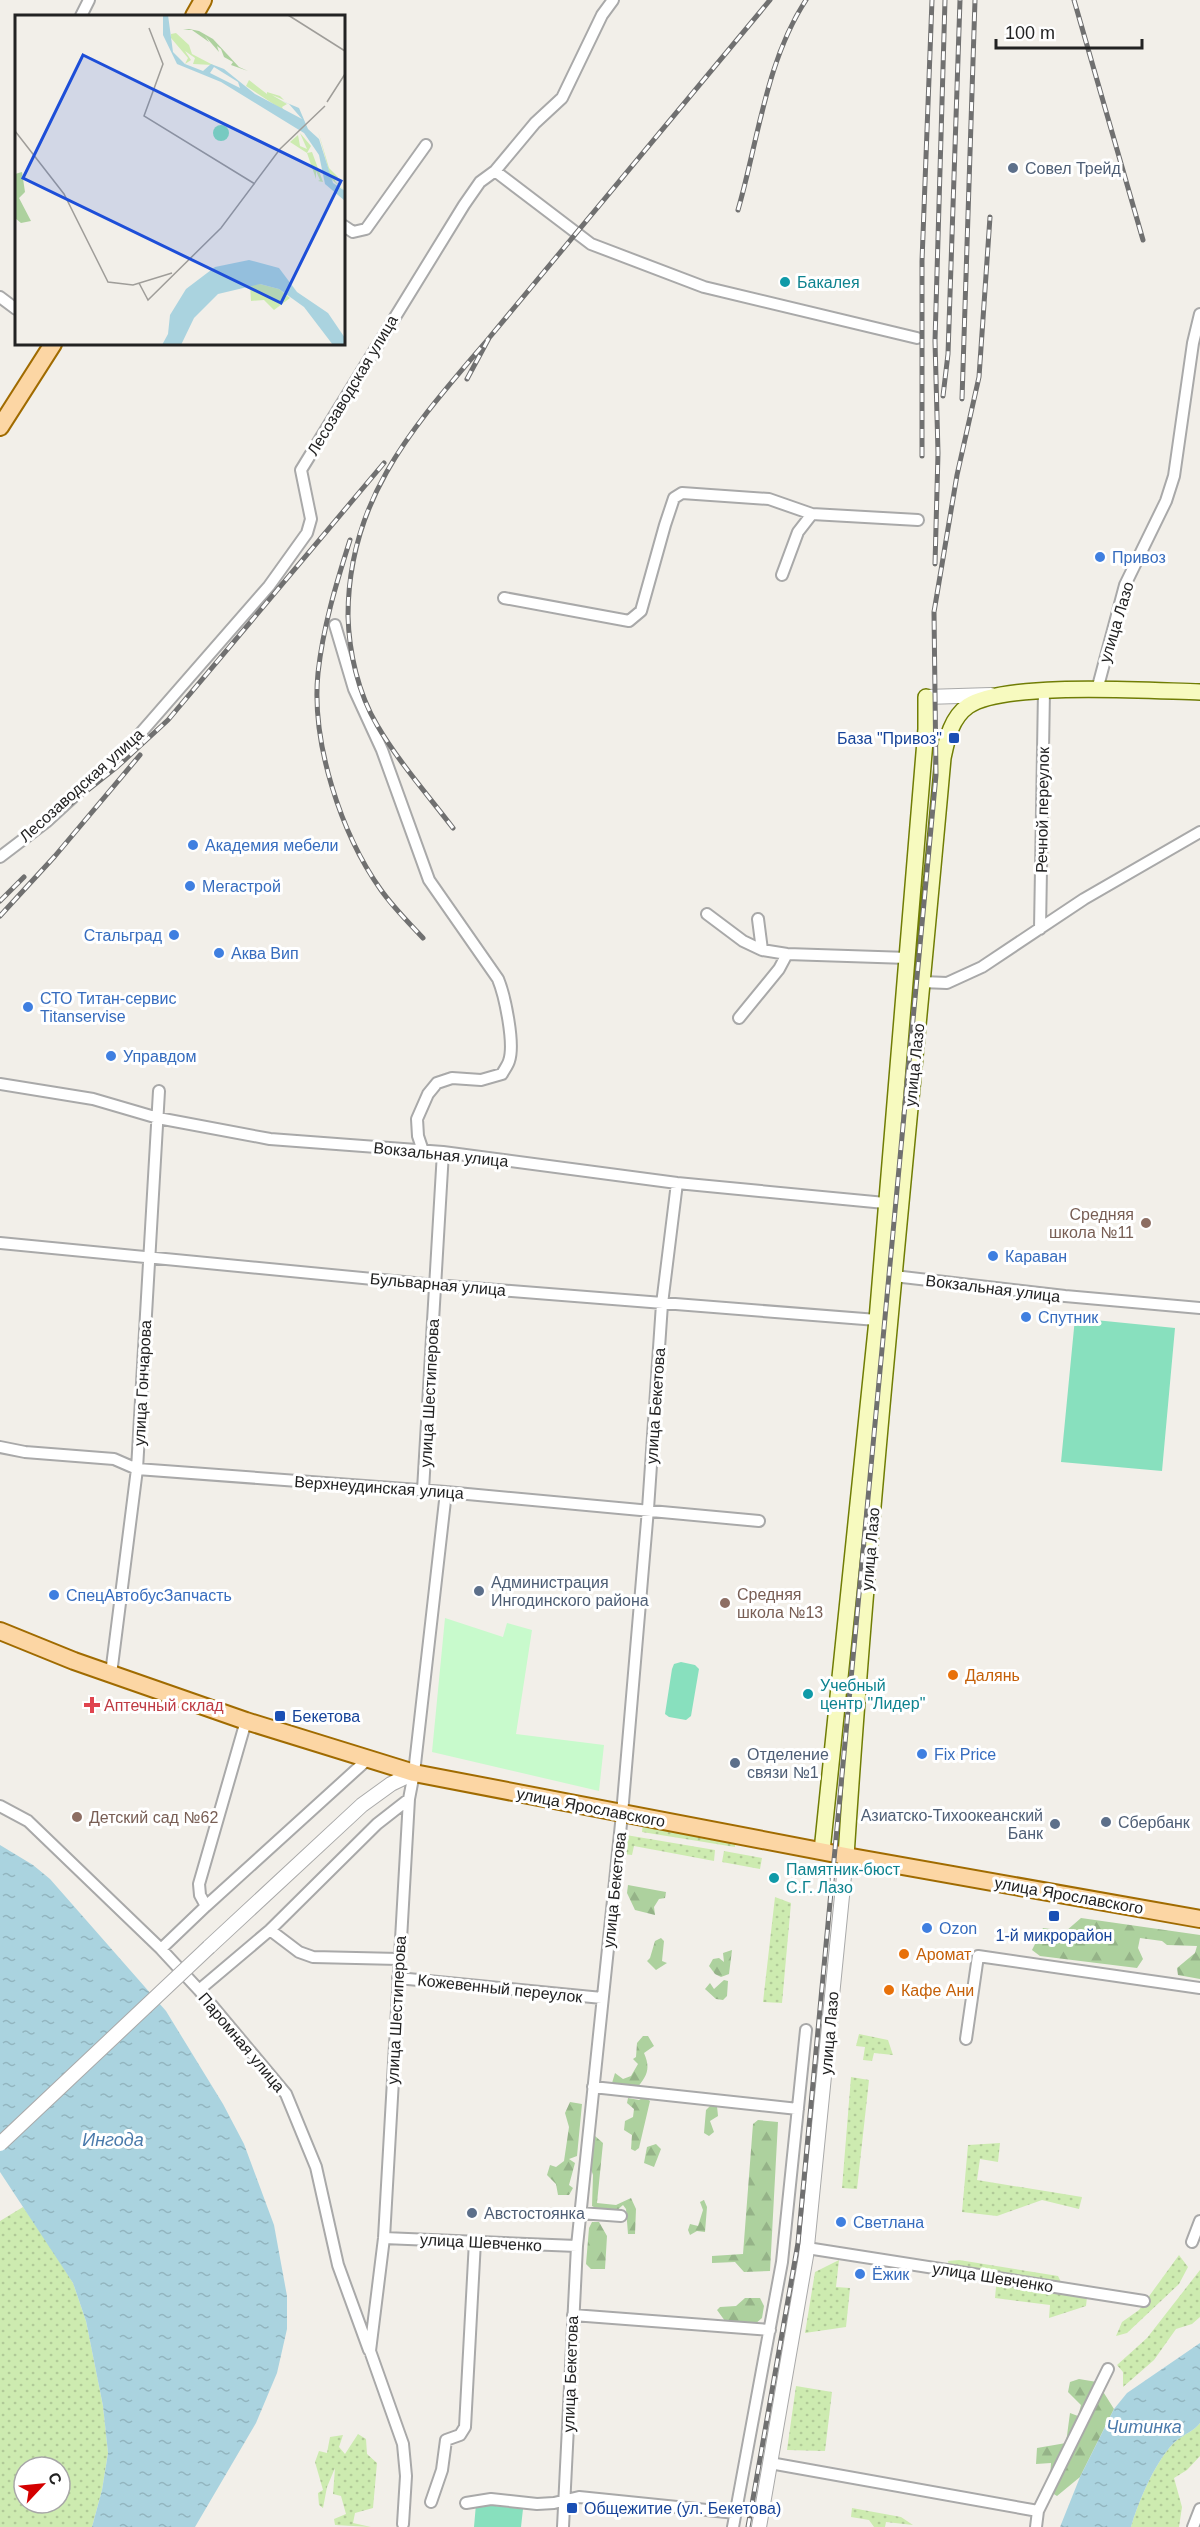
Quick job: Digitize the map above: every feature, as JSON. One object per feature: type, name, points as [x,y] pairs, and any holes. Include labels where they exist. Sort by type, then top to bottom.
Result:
[{"type":"main road","points":[[195,15],[203,0]]},
{"type":"main road","points":[[0,427],[52,345]]},
{"type":"main road","name":"улица Лазо","points":[[846,1856],[861,1652],[894,1276],[943,758],[949,733],[957,718],[968,706],[996,695],[1097,690],[1200,692]]},
{"type":"main road","name":"улица Лазо","points":[[822,1851],[877,1320],[885,1203],[908,958],[926,729],[926,697]]},
{"type":"main road","name":"улица Ярославского","points":[[0,1631],[111,1674],[246,1721],[414,1773],[846,1856],[1200,1919]]},
{"type":"street","points":[[82,15],[89,0]]},
{"type":"street","name":"Лесозаводская улица","points":[[0,857],[46,822],[132,743],[269,586],[307,534],[311,519],[301,470],[464,205],[480,182],[495,171],[535,123],[562,98],[602,15],[614,0]]},
{"type":"street","points":[[345,227],[352,232],[366,229],[426,146]]},
{"type":"street","points":[[495,171],[591,244],[704,287],[917,338]]},
{"type":"street","points":[[0,297],[15,308]]},
{"type":"street","name":"улица Лазо","points":[[1097,690],[1125,585],[1166,501],[1174,476],[1193,343],[1200,314]]},
{"type":"street","points":[[504,598],[629,621],[641,611],[674,498],[682,493],[769,499],[812,514],[918,520]]},
{"type":"street","points":[[782,575],[798,532],[812,514]]},
{"type":"street","points":[[335,625],[354,689],[382,750],[429,880],[498,979],[504,993],[508,1016],[510,1059],[502,1074],[480,1080],[452,1078],[437,1083],[428,1094],[417,1119],[418,1136],[423,1150]]},
{"type":"street","name":"Речной переулок","points":[[1040,929],[1044,691]]},
{"type":"street","points":[[926,697],[996,695]]},
{"type":"street","points":[[922,982],[947,983],[973,971],[1084,899],[1200,832]]},
{"type":"street","points":[[708,914],[743,941],[762,950],[787,954],[908,958]]},
{"type":"street","points":[[758,919],[762,950]]},
{"type":"street","points":[[739,1018],[779,969],[787,954]]},
{"type":"street","name":"Вокзальная улица","points":[[0,1084],[93,1099],[158,1118],[270,1139],[443,1152],[676,1183],[885,1203]]},
{"type":"street","name":"улица Гончарова","points":[[111,1674],[137,1469],[159,1091]]},
{"type":"street","name":"улица Шестиперова","points":[[423,1490],[443,1152]]},
{"type":"street","name":"улица Бекетова","points":[[563,2527],[580,2213],[622,1814],[648,1509],[662,1304],[676,1183]]},
{"type":"street","name":"Бульварная улица","points":[[0,1243],[435,1285],[877,1320]]},
{"type":"street","name":"Вокзальная улица","points":[[894,1276],[1065,1296],[1200,1308]]},
{"type":"street","name":"Верхнеудинская улица","points":[[0,1447],[25,1452],[114,1459],[137,1469],[423,1490],[759,1521]]},
{"type":"street","name":"улица Шестиперова","points":[[403,2524],[406,2476],[403,2444],[370,2351],[384,2238],[409,1799],[414,1773],[446,1492]]},
{"type":"street","points":[[206,1906],[200,1895],[199,1884],[246,1721]]},
{"type":"street","points":[[161,1949],[368,1759]]},
{"type":"street","points":[[0,2144],[362,1805],[391,1784],[414,1773]]},
{"type":"street","points":[[199,1990],[270,1930],[377,1824],[409,1799]]},
{"type":"street","name":"Паромная улица","points":[[0,1806],[28,1821],[161,1949],[199,1990],[286,2094],[316,2167],[338,2265],[370,2351]]},
{"type":"street","name":"улица Лазо","points":[[759,2527],[807,2247],[846,1856]]},
{"type":"street","name":"Кожевенный переулок","points":[[270,1930],[299,1952],[313,1957],[399,1959]]},
{"type":"street","points":[[966,2039],[978,1956],[1200,1988]]},
{"type":"street","name":"Кожевенный переулок","points":[[398,1978],[602,1998]]},
{"type":"street","points":[[734,2527],[782,2262],[806,2030]]},
{"type":"street","points":[[593,2087],[798,2109]]},
{"type":"street","points":[[580,2213],[621,2216]]},
{"type":"street","points":[[1192,2242],[1200,2221]]},
{"type":"street","name":"улица Шевченко","points":[[384,2238],[578,2246]]},
{"type":"street","points":[[431,2502],[442,2470],[446,2440],[460,2434],[465,2427],[475,2241]]},
{"type":"street","name":"улица Шевченко","points":[[807,2247],[1144,2301]]},
{"type":"street","points":[[573,2315],[770,2330]]},
{"type":"street","points":[[1036,2527],[1038,2511],[1108,2368]]},
{"type":"street","points":[[770,2463],[1038,2511]]},
{"type":"street","points":[[466,2503],[491,2499],[537,2504],[554,2503],[579,2497],[736,2513]]},
{"type":"street","points":[[1193,2527],[1200,2509]]},
{"type":"green space","points":[[1075,1318],[1175,1328],[1162,1471],[1061,1462]]},
{"type":"green space","points":[[445,1618],[503,1637],[507,1623],[532,1630],[516,1734],[604,1745],[599,1791],[432,1752]]},
{"type":"green space","points":[[681,1662],[695,1665],[699,1669],[691,1716],[686,1720],[665,1714],[672,1669],[674,1664]]},
{"type":"green space","points":[[643,1823],[735,1843],[735,1847],[642,1832]]},
{"type":"green space","points":[[626,1835],[715,1850],[714,1861],[634,1846],[632,1855],[623,1854]]},
{"type":"green space","points":[[724,1851],[762,1858],[760,1869],[722,1862]]},
{"type":"green space","points":[[628,1885],[666,1892],[665,1898],[659,1899],[654,1907],[655,1915],[635,1910],[627,1893]]},
{"type":"green space","points":[[775,1897],[791,1903],[782,2003],[763,2002]]},
{"type":"green space","points":[[1081,1918],[1200,1935],[1200,1979],[1178,1975],[1177,1968],[1195,1953],[1197,1946],[1167,1945],[1162,1941],[1140,1938],[1138,1948],[1143,1959],[1137,1968],[1040,1956],[1032,1950],[1043,1928],[1066,1931]]},
{"type":"green space","points":[[661,1938],[664,1941],[662,1961],[667,1963],[656,1970],[647,1961],[655,1941]]},
{"type":"green space","points":[[732,1950],[729,1974],[721,1977],[715,1974],[709,1966],[713,1959],[719,1958],[724,1962],[723,1953]]},
{"type":"green space","points":[[724,1980],[728,1981],[727,1996],[723,2000],[716,1999],[705,1989],[710,1983],[714,1989]]},
{"type":"green space","points":[[859,2034],[888,2040],[893,2055],[874,2053],[872,2061],[863,2060],[865,2047],[856,2046]]},
{"type":"green space","points":[[643,2036],[648,2036],[654,2046],[644,2053],[647,2072],[636,2089],[623,2090],[612,2083],[615,2073],[623,2079],[631,2076],[638,2064],[633,2059],[636,2057],[637,2043]]},
{"type":"green space","points":[[851,2077],[869,2080],[857,2189],[842,2188]]},
{"type":"green space","points":[[644,2097],[650,2101],[639,2148],[635,2151],[631,2149],[632,2135],[624,2130],[625,2121],[633,2117],[634,2109],[627,2103],[628,2098],[639,2100]]},
{"type":"green space","points":[[570,2102],[582,2104],[577,2156],[569,2159],[575,2163],[569,2185],[573,2188],[569,2195],[558,2195],[556,2184],[547,2175],[550,2165],[556,2167],[564,2161],[569,2127],[565,2113]]},
{"type":"green space","points":[[711,2105],[717,2106],[718,2116],[710,2121],[714,2132],[709,2136],[704,2133],[706,2110]]},
{"type":"green space","points":[[758,2120],[778,2122],[770,2271],[744,2272],[735,2262],[712,2263],[712,2256],[743,2254],[753,2124]]},
{"type":"green space","points":[[595,2136],[603,2143],[597,2203],[616,2205],[631,2198],[636,2209],[635,2234],[628,2234],[626,2209],[623,2205],[615,2212],[603,2212],[592,2206],[593,2175],[589,2163]]},
{"type":"green space","points":[[1000,2143],[998,2162],[980,2159],[977,2180],[1082,2197],[1079,2209],[1042,2200],[997,2216],[962,2212],[968,2145]]},
{"type":"green space","points":[[656,2144],[661,2149],[654,2167],[644,2163],[647,2147]]},
{"type":"green space","points":[[704,2200],[707,2207],[705,2232],[697,2231],[690,2235],[688,2230],[690,2224],[698,2226],[703,2210],[700,2202]]},
{"type":"green space","points":[[23,2207],[73,2283],[86,2321],[103,2406],[108,2453],[102,2490],[92,2527],[0,2527],[0,2221]]},
{"type":"green space","points":[[592,2222],[599,2222],[607,2236],[605,2269],[591,2269],[586,2264],[589,2228]]},
{"type":"green space","points":[[1179,2255],[1188,2267],[1179,2284],[1127,2333],[1116,2336],[1122,2322],[1139,2310]]},
{"type":"green space","points":[[839,2260],[836,2287],[850,2288],[846,2327],[805,2333],[815,2272]]},
{"type":"green space","points":[[959,2260],[1058,2276],[1068,2296],[1087,2297],[1086,2306],[1049,2318],[1050,2305],[995,2298],[997,2276],[965,2271],[950,2276],[948,2261]]},
{"type":"green space","points":[[1200,2270],[1200,2317],[1192,2324],[1176,2329],[1154,2360],[1123,2387],[1123,2372],[1117,2365],[1147,2338]]},
{"type":"green space","points":[[745,2298],[760,2298],[764,2306],[762,2318],[755,2324],[725,2321],[717,2310],[720,2307],[736,2306]]},
{"type":"green space","points":[[1079,2379],[1097,2382],[1114,2409],[1080,2477],[1057,2496],[1049,2491],[1051,2463],[1036,2464],[1037,2448],[1066,2443],[1070,2413],[1078,2416],[1081,2405],[1068,2392],[1070,2382]]},
{"type":"green space","points":[[796,2386],[832,2392],[825,2451],[787,2450]]},
{"type":"green space","points":[[1200,2423],[1200,2456],[1187,2470],[1174,2478],[1182,2507],[1179,2527],[1131,2527],[1143,2493],[1162,2457],[1177,2440]]},
{"type":"green space","points":[[358,2434],[366,2439],[367,2454],[377,2463],[373,2508],[355,2513],[353,2523],[371,2527],[335,2525],[334,2519],[346,2514],[341,2496],[333,2494],[335,2468],[327,2487],[323,2508],[319,2505],[318,2493],[323,2490],[315,2462],[319,2451],[327,2453],[330,2437],[343,2435],[339,2447],[345,2454]]},
{"type":"green space","points":[[476,2504],[523,2509],[521,2527],[474,2527]]},
{"type":"green space","points":[[852,2508],[901,2517],[913,2525],[886,2522],[885,2527],[874,2527],[869,2520],[851,2517]]},
{"type":"water","name":"Ингода","points":[[0,1845],[33,1865],[50,1879],[166,2011],[223,2104],[244,2144],[274,2225],[287,2296],[287,2329],[277,2373],[256,2423],[195,2527],[92,2527],[102,2490],[108,2453],[103,2406],[86,2321],[73,2283],[0,2172]]},
{"type":"water","name":"Читинка","points":[[1200,2343],[1200,2423],[1177,2440],[1162,2457],[1143,2493],[1131,2527],[1060,2527],[1080,2477],[1114,2409],[1127,2393]]},
{"type":"railway","points":[[467,379],[489,338],[770,0]]},
{"type":"railway","points":[[738,210],[772,75],[792,24],[806,0]]},
{"type":"railway","points":[[922,456],[922,261],[932,0]]},
{"type":"railway","points":[[935,564],[938,453],[935,341],[945,0]]},
{"type":"railway","points":[[943,396],[948,354],[960,0]]},
{"type":"railway","points":[[962,399],[975,0]]},
{"type":"railway","points":[[1074,0],[1143,240]]},
{"type":"railway","points":[[748,2527],[798,2243],[936,775],[934,612],[957,475],[979,377],[990,217]]},
{"type":"railway","points":[[453,828],[394,752],[370,713],[356,672],[349,630],[351,573],[360,534],[373,498],[391,464],[436,401],[489,338]]},
{"type":"railway","points":[[60,812],[118,766],[168,720],[384,463]]},
{"type":"railway","points":[[350,540],[335,589],[320,656],[317,700],[324,757],[353,842],[381,890],[423,938]]},
{"type":"railway","points":[[0,916],[55,856],[140,755]]},
{"type":"railway","points":[[0,901],[24,877]]},
{"type":"place","name":"Совел Трейд","points":[[1013,168]]},
{"type":"place","name":"Бакалея","points":[[785,282]]},
{"type":"place","name":"Привоз","points":[[1100,557]]},
{"type":"place","name":"База \"Привоз\"","points":[[954,738]]},
{"type":"place","name":"Академия мебели","points":[[193,845]]},
{"type":"place","name":"Мегастрой","points":[[190,886]]},
{"type":"place","name":"Стальград","points":[[174,935]]},
{"type":"place","name":"Аква Вип","points":[[219,953]]},
{"type":"place","name":"СТО Титан-сервис Titanservise","points":[[28,1007]]},
{"type":"place","name":"Управдом","points":[[111,1056]]},
{"type":"place","name":"Средняя школа №11","points":[[1146,1223]]},
{"type":"place","name":"Караван","points":[[993,1256]]},
{"type":"place","name":"Спутник","points":[[1026,1317]]},
{"type":"place","name":"Администрация Ингодинского района","points":[[479,1591]]},
{"type":"place","name":"СпецАвтобусЗапчасть","points":[[54,1595]]},
{"type":"place","name":"Средняя школа №13","points":[[725,1603]]},
{"type":"place","name":"Далянь","points":[[953,1675]]},
{"type":"place","name":"Учебный центр \"Лидер\"","points":[[808,1694]]},
{"type":"place","name":"Аптечный склад","points":[[92,1705]]},
{"type":"place","name":"Бекетова","points":[[280,1716]]},
{"type":"place","name":"Fix Price","points":[[922,1754]]},
{"type":"place","name":"Отделение связи №1","points":[[735,1763]]},
{"type":"place","name":"Детский сад №62","points":[[77,1817]]},
{"type":"place","name":"Сбербанк","points":[[1106,1822]]},
{"type":"place","name":"Азиатско-Тихоокеанский Банк","points":[[1055,1824]]},
{"type":"place","name":"Памятник-бюст С.Г. Лазо","points":[[774,1878]]},
{"type":"place","name":"1-й микрорайон","points":[[1054,1916]]},
{"type":"place","name":"Ozon","points":[[927,1928]]},
{"type":"place","name":"Аромат","points":[[904,1954]]},
{"type":"place","name":"Кафе Ани","points":[[889,1990]]},
{"type":"place","name":"Австостоянка","points":[[472,2213]]},
{"type":"place","name":"Светлана","points":[[841,2222]]},
{"type":"place","name":"Ёжик","points":[[860,2274]]},
{"type":"place","name":"Общежитие (ул. Бекетова)","points":[[572,2508]]}]
